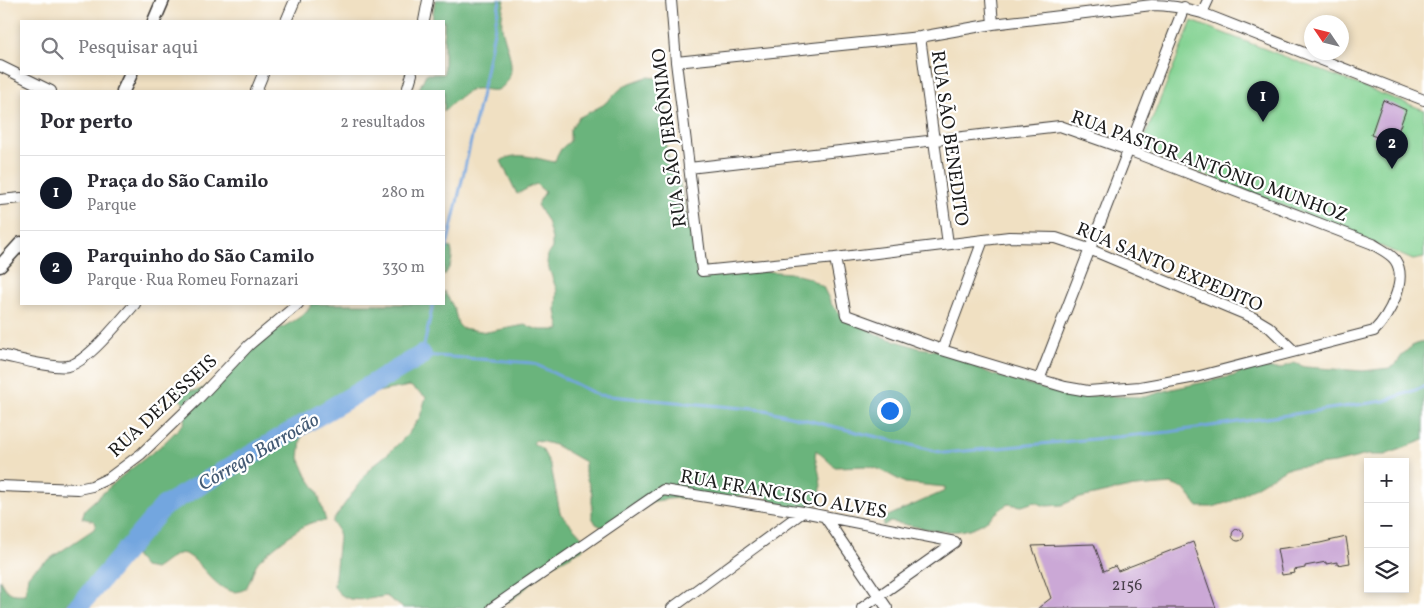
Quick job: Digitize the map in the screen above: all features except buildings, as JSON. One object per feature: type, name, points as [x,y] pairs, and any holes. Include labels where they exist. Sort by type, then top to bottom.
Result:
[{"type":"street","points":[[154,20],[163,0]]},
{"type":"street","points":[[286,20],[295,0]]},
{"type":"street","points":[[424,20],[428,0]]},
{"type":"street","name":"RUA SÃO JERÔNIMO","points":[[671,0],[676,62],[702,271]]},
{"type":"street","points":[[991,0],[993,24]]},
{"type":"street","points":[[1202,13],[1208,0]]},
{"type":"street","points":[[676,62],[920,37],[993,24],[1152,5],[1184,7],[1202,13],[1424,100]]},
{"type":"street","points":[[1039,380],[1184,7]]},
{"type":"street","name":"RUA SÃO BENEDITO","points":[[920,37],[948,244]]},
{"type":"street","points":[[0,66],[49,90]]},
{"type":"street","points":[[123,90],[131,75]]},
{"type":"street","points":[[256,90],[263,75]]},
{"type":"street","points":[[407,90],[412,75]]},
{"type":"street","name":"RUA PASTOR ANTÔNIO MUNHOZ","points":[[689,168],[1060,126],[1128,150],[1373,244],[1396,260],[1399,285],[1392,306],[1383,323],[1374,331],[1294,351]]},
{"type":"street","points":[[0,200],[20,198]]},
{"type":"street","name":"RUA SANTO EXPEDITO","points":[[702,271],[835,258],[1009,237],[1056,238],[1089,249],[1254,318],[1269,327],[1294,351]]},
{"type":"street","points":[[942,350],[983,240]]},
{"type":"street","points":[[0,266],[20,245]]},
{"type":"street","points":[[835,258],[846,315],[942,350],[1065,387],[1088,391],[1140,387],[1196,377],[1294,351]]},
{"type":"street","points":[[0,355],[56,366],[68,366],[79,361],[99,343],[134,305]]},
{"type":"street","name":"RUA DEZESSEIS","points":[[0,486],[78,490],[109,478],[141,454],[288,307]]},
{"type":"street","name":"RUA FRANCISCO ALVES","points":[[492,608],[663,490],[803,512],[955,542],[879,596]]},
{"type":"street","points":[[672,608],[803,512]]},
{"type":"street","points":[[825,517],[887,608]]},
{"type":"street","points":[[862,608],[879,596]]},
{"type":"green space","points":[[435,0],[505,0],[502,27],[511,66],[507,82],[498,90],[471,90],[445,110],[445,90],[418,90],[426,75],[445,75],[445,20],[432,20]]},
{"type":"green space","points":[[1192,21],[1424,110],[1424,258],[1413,260],[1339,228],[1140,149]]},
{"type":"green space","points":[[647,77],[660,78],[667,87],[666,151],[679,179],[695,251],[708,270],[723,275],[736,275],[749,270],[790,273],[809,278],[823,287],[832,305],[840,313],[880,336],[919,348],[941,351],[994,375],[1051,391],[1076,395],[1145,397],[1172,389],[1233,376],[1250,368],[1279,369],[1294,363],[1305,367],[1363,371],[1390,368],[1412,346],[1424,341],[1424,440],[1385,455],[1367,455],[1335,463],[1287,468],[1232,501],[1213,507],[1198,507],[1184,489],[1171,484],[1125,488],[1076,499],[1062,505],[1046,506],[1034,502],[1022,506],[1008,504],[989,519],[967,530],[945,531],[889,522],[883,526],[884,519],[888,516],[945,491],[945,487],[905,483],[881,470],[867,466],[835,467],[816,450],[815,456],[821,492],[816,504],[810,508],[803,510],[790,509],[760,496],[668,499],[642,506],[602,527],[596,524],[592,517],[592,493],[585,473],[585,462],[555,445],[536,440],[533,443],[542,449],[551,466],[560,513],[582,537],[583,549],[550,567],[512,600],[486,608],[403,608],[386,596],[357,600],[350,599],[338,592],[334,586],[339,537],[337,528],[332,522],[370,468],[408,434],[420,417],[426,397],[410,386],[333,400],[315,408],[301,439],[299,458],[307,476],[317,491],[326,521],[307,525],[273,548],[258,562],[247,586],[241,591],[223,588],[192,558],[185,554],[175,555],[155,569],[144,567],[135,556],[147,532],[146,529],[111,569],[66,604],[68,608],[0,608],[0,580],[4,588],[10,592],[25,594],[28,576],[33,570],[94,529],[96,524],[94,521],[82,518],[85,509],[122,476],[162,445],[184,423],[187,406],[169,387],[192,391],[209,386],[227,373],[269,335],[292,322],[308,310],[311,305],[445,305],[445,293],[454,308],[458,324],[462,328],[487,332],[525,325],[539,330],[560,330],[556,311],[557,291],[547,263],[548,254],[552,248],[552,239],[547,221],[537,205],[545,192],[536,184],[517,194],[501,161],[513,156],[520,156],[554,162],[561,149],[570,141],[570,130],[578,118],[603,105],[625,85]]},
{"type":"green space","points":[[445,246],[451,248],[452,259],[445,274]]},
{"type":"waterway","name":"Córrego Barrocão","points":[[445,255],[481,97],[500,0]]},
{"type":"waterway","points":[[433,305],[422,355],[533,363],[598,395],[765,410],[944,453],[1169,432],[1384,401],[1424,387]]},
{"type":"waterway","name":"Córrego Barrocão","points":[[77,608],[164,506],[422,355]]},
{"type":"place","name":"Praça do São Camilo","points":[[1263,122]]},
{"type":"place","name":"Parquinho do São Camilo","points":[[1392,169]]}]
